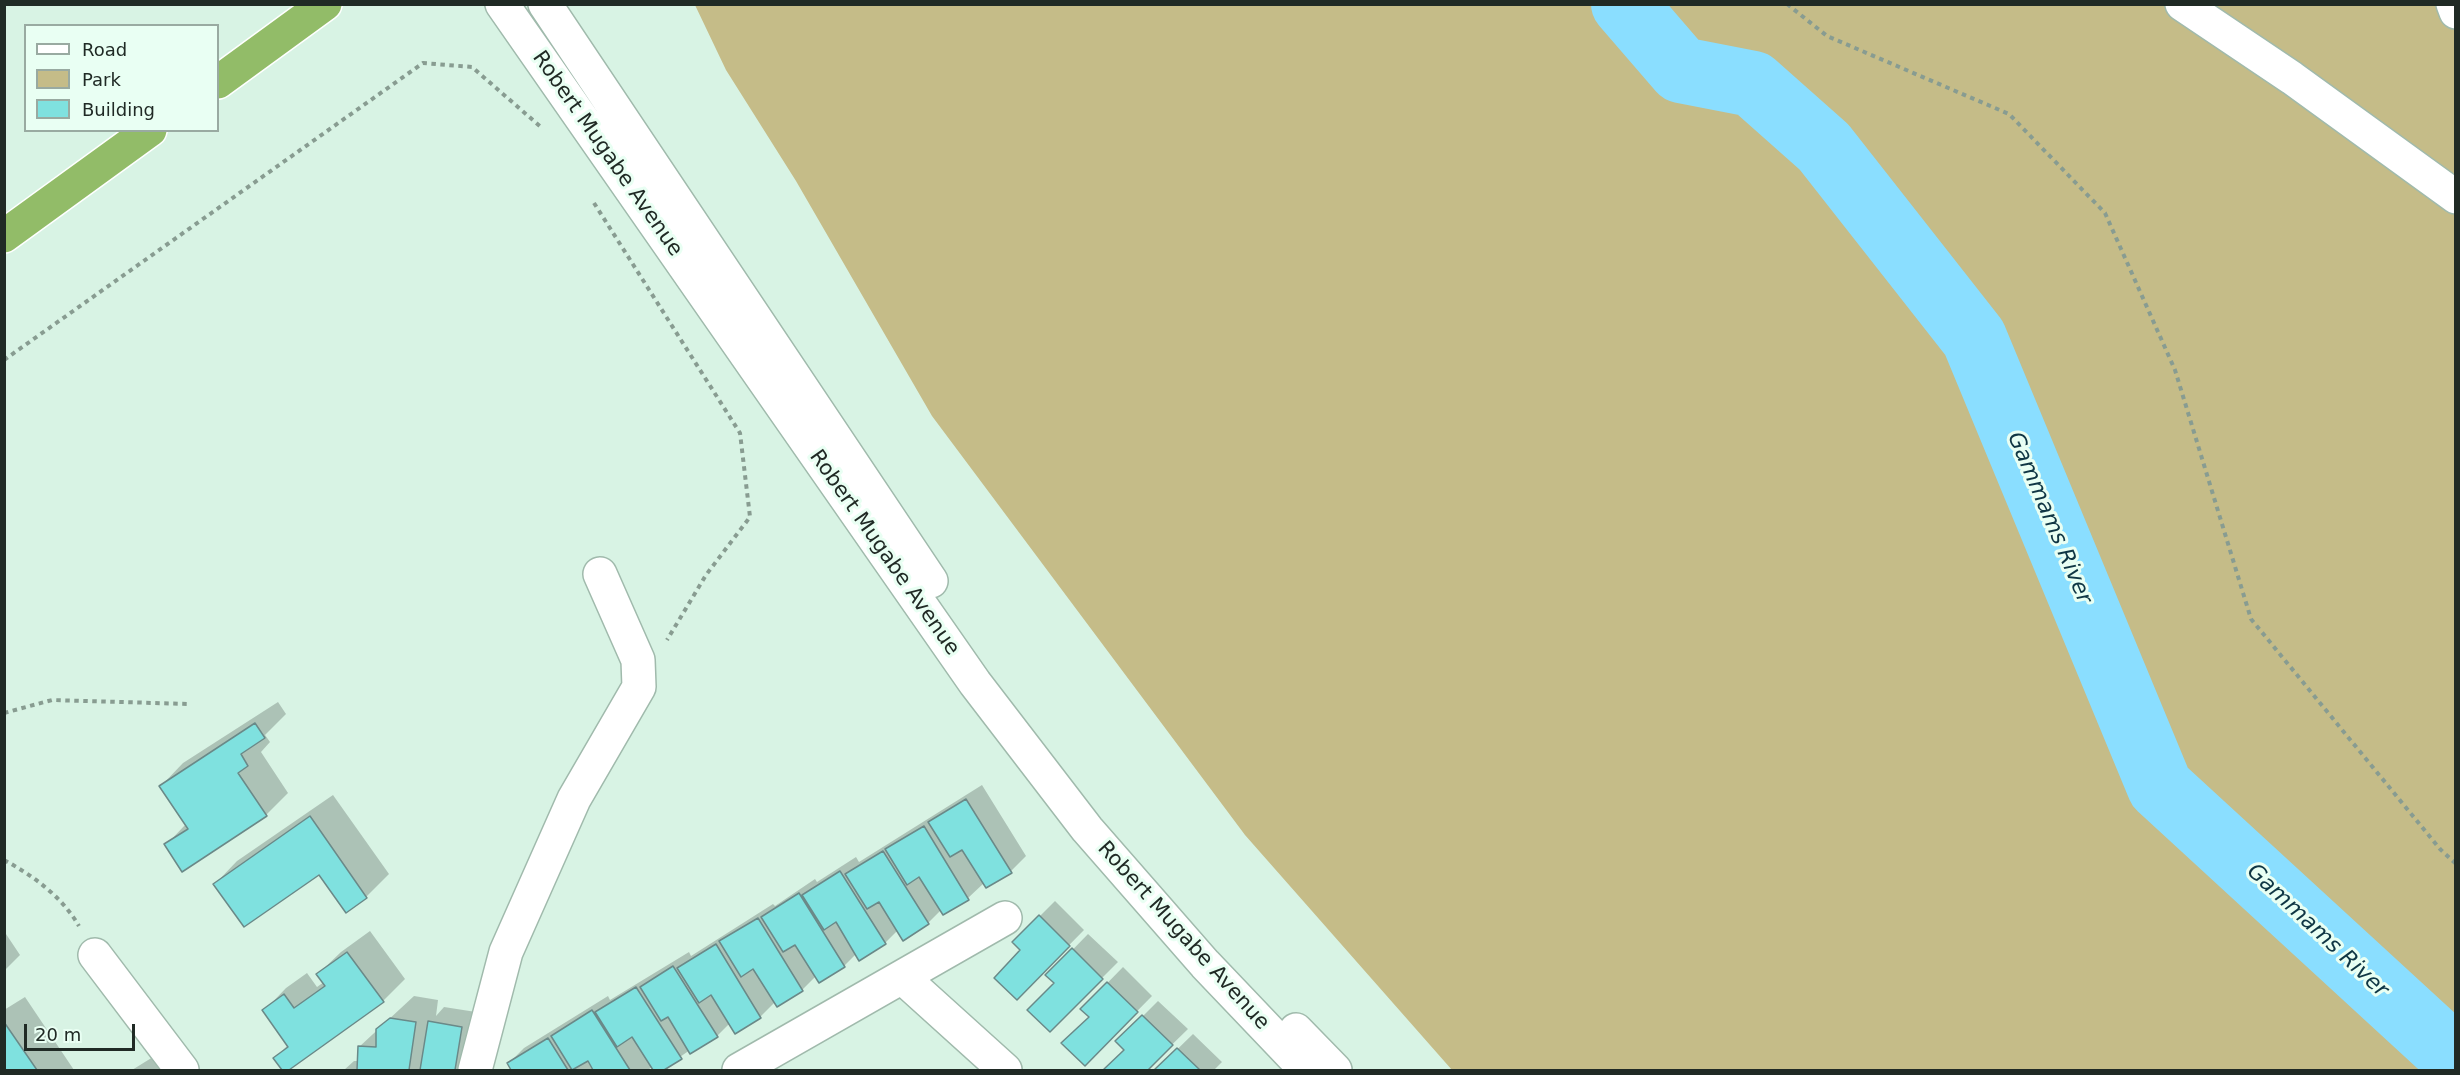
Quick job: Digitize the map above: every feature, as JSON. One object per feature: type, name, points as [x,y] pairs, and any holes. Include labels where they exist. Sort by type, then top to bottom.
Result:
[{"type":"highway","points":[[219,81],[325,4]]},
{"type":"highway","points":[[4,236],[147,132]]},
{"type":"street","name":"Robert Mugabe Avenue","points":[[502,4],[975,683],[1087,829],[1205,964],[1306,1071]]},
{"type":"street","name":"Robert Mugabe Avenue","points":[[545,4],[960,625],[1050,748],[1150,873],[1202,933],[1335,1071]]},
{"type":"street","points":[[2182,4],[2292,78],[2456,197]]},
{"type":"street","points":[[2453,4],[2456,12]]},
{"type":"street","points":[[475,1071],[506,952],[574,799],[639,687],[638,660],[600,574]]},
{"type":"street","points":[[740,1071],[1005,918]]},
{"type":"street","points":[[95,955],[182,1071]]},
{"type":"street","points":[[902,977],[1005,1071]]},
{"type":"path","points":[[1787,4],[1827,36],[2009,114],[2105,213],[2175,370],[2251,619],[2440,849],[2456,864]]},
{"type":"path","points":[[4,360],[423,63],[472,67],[550,134]]},
{"type":"path","points":[[588,194],[740,433],[750,517],[706,575],[639,687]]},
{"type":"path","points":[[4,713],[52,700],[189,704]]},
{"type":"path","points":[[4,860],[21,869],[66,904],[95,955]]},
{"type":"green space","points":[[695,5],[2455,5],[2455,1070],[1452,1070],[1245,835],[932,416],[796,181],[726,70]]},
{"type":"building","points":[[255,723],[265,738],[241,754],[248,766],[238,773],[267,816],[182,872],[164,844],[188,829],[159,786]]},
{"type":"building","points":[[966,799],[1012,873],[986,888],[962,850],[950,857],[928,822]]},
{"type":"building","points":[[310,816],[367,898],[346,913],[319,875],[244,927],[213,884]]},
{"type":"building","points":[[924,826],[969,900],[943,915],[919,877],[907,885],[885,849]]},
{"type":"building","points":[[883,851],[929,924],[903,941],[879,902],[867,909],[845,874]]},
{"type":"building","points":[[840,871],[886,944],[859,961],[836,922],[824,930],[802,895]]},
{"type":"building","points":[[799,893],[845,967],[819,983],[795,945],[783,952],[761,917]]},
{"type":"building","points":[[1039,915],[1070,946],[1017,1000],[994,978],[1020,950],[1012,942]]},
{"type":"building","points":[[758,918],[803,991],[777,1007],[753,969],[741,977],[719,941]]},
{"type":"building","points":[[716,944],[761,1018],[735,1034],[711,995],[699,1003],[677,968]]},
{"type":"building","points":[[1072,948],[1103,979],[1050,1032],[1027,1010],[1054,983],[1045,975]]},
{"type":"building","points":[[347,952],[384,1002],[289,1070],[282,1070],[273,1058],[288,1047],[262,1010],[284,994],[294,1008],[325,986],[316,974]]},
{"type":"building","points":[[673,966],[718,1037],[690,1054],[668,1017],[661,1021],[640,987]]},
{"type":"building","points":[[1107,982],[1138,1012],[1085,1066],[1061,1043],[1089,1017],[1080,1009]]},
{"type":"building","points":[[636,987],[682,1059],[664,1070],[653,1070],[632,1037],[617,1047],[595,1012]]},
{"type":"building","points":[[592,1010],[630,1070],[593,1070],[588,1061],[572,1070],[551,1036]]},
{"type":"building","points":[[1142,1015],[1173,1045],[1148,1070],[1103,1070],[1124,1050],[1115,1041]]},
{"type":"building","points":[[390,1018],[416,1022],[409,1070],[357,1070],[358,1046],[376,1047],[376,1029]]},
{"type":"building","points":[[428,1021],[462,1027],[455,1070],[420,1070]]},
{"type":"building","points":[[4,1022],[37,1070],[4,1070]]},
{"type":"building","points":[[548,1038],[568,1070],[511,1070],[507,1063]]},
{"type":"building","points":[[1177,1048],[1200,1070],[1154,1070]]},
{"type":"waterway","name":"Gammams River","points":[[1624,4],[1681,70],[1753,84],[1824,147],[1974,338],[2160,787],[2456,1059]]}]
